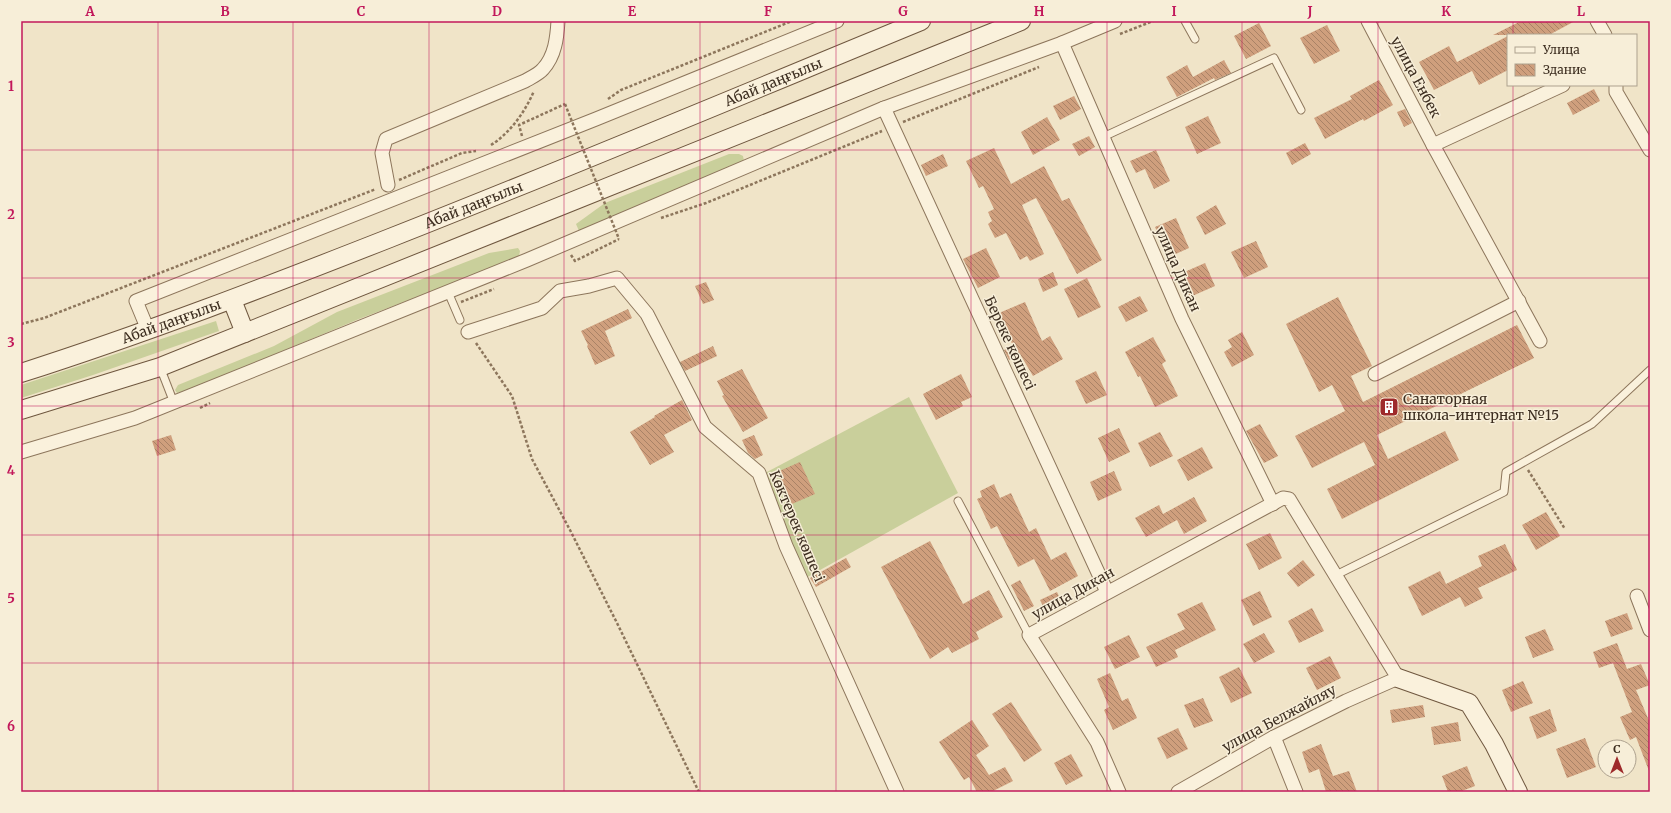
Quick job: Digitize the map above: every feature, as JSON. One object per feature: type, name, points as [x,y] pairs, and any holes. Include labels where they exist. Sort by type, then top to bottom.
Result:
[{"type":"main road","name":"Абай даңғылы","points":[[21,373],[86,352],[232,300],[539,179],[920,21]]},
{"type":"main road","points":[[21,410],[160,367],[1021,21]]},
{"type":"main road","points":[[232,300],[245,333]]},
{"type":"main road","points":[[1398,678],[1469,702],[1494,744],[1518,792]]},
{"type":"street","points":[[388,185],[382,153],[386,139],[525,81],[543,70],[557,41],[558,21]]},
{"type":"street","points":[[148,330],[136,301],[588,122],[837,21]]},
{"type":"street","points":[[21,452],[135,418],[174,403],[448,292],[884,108],[1062,43],[1114,21]]},
{"type":"street","name":"улица Енбек","points":[[1368,21],[1434,147],[1540,341]]},
{"type":"street","points":[[1597,21],[1604,34]]},
{"type":"street","name":"улица Дикан","points":[[1062,43],[1182,319],[1273,504]]},
{"type":"street","points":[[1434,147],[1561,86]]},
{"type":"street","points":[[1616,86],[1616,92],[1650,150]]},
{"type":"street","name":"Береке көшесі","points":[[884,108],[1107,592]]},
{"type":"street","name":"Көктерек көшесі","points":[[468,332],[542,308],[560,291],[589,286],[617,278],[647,314],[705,427],[759,473],[786,546],[897,792]]},
{"type":"street","points":[[1375,374],[1519,301]]},
{"type":"street","name":"улица Дикан","points":[[1119,792],[1097,742],[1029,635],[1283,498],[1293,503],[1398,678]]},
{"type":"street","points":[[1637,596],[1650,630]]},
{"type":"street","name":"улица Белжайляу","points":[[1178,792],[1274,737],[1346,701],[1398,678]]},
{"type":"street","points":[[1274,737],[1296,792]]},
{"type":"lane","points":[[1185,21],[1195,39]]},
{"type":"lane","points":[[1103,137],[1274,58],[1302,110]]},
{"type":"lane","points":[[448,292],[460,320]]},
{"type":"lane","points":[[160,367],[174,403]]},
{"type":"lane","points":[[1336,575],[1504,492],[1506,472],[1592,424],[1650,370]]},
{"type":"lane","points":[[958,501],[1029,635]]},
{"type":"path","points":[[605,101],[621,90],[792,21]]},
{"type":"path","points":[[1117,35],[1153,21]]},
{"type":"path","points":[[744,186],[1046,64]]},
{"type":"path","points":[[496,146],[490,147],[509,132],[529,102],[543,70]]},
{"type":"path","points":[[522,137],[519,125],[565,104],[620,239],[575,261]]},
{"type":"path","points":[[565,120],[572,117]]},
{"type":"path","points":[[516,139],[530,134]]},
{"type":"path","points":[[21,324],[44,318],[388,185],[462,153],[484,150]]},
{"type":"path","points":[[468,332],[512,396],[532,459],[594,577],[699,792]]},
{"type":"path","points":[[1524,463],[1565,529]]},
{"type":"green space","points":[[729,154],[739,154],[743,156],[744,161],[579,231],[576,224],[605,203]]},
{"type":"green space","points":[[518,248],[520,251],[519,256],[472,276],[359,319],[194,388],[177,393],[175,390],[178,385],[274,346],[337,312],[489,253]]},
{"type":"green space","points":[[216,321],[219,331],[93,375],[21,398],[21,385]]},
{"type":"green space","points":[[909,397],[958,493],[804,579],[765,473]]},
{"type":"building","points":[[1521,21],[1575,21],[1551,34],[1493,35]]},
{"type":"building","points":[[1259,23],[1271,46],[1246,59],[1234,36]]},
{"type":"building","points":[[1327,25],[1340,51],[1314,64],[1300,38]]},
{"type":"building","points":[[1507,37],[1507,71],[1479,85],[1472,71],[1434,90],[1419,62],[1449,46],[1457,62]]},
{"type":"building","points":[[1224,60],[1231,73],[1215,80],[1214,78],[1177,97],[1166,77],[1187,65],[1193,77]]},
{"type":"building","points":[[1379,80],[1393,105],[1364,121],[1363,119],[1325,139],[1314,118],[1352,99],[1350,96]]},
{"type":"building","points":[[1594,89],[1600,101],[1573,115],[1567,103]]},
{"type":"building","points":[[1074,96],[1081,109],[1060,120],[1053,106]]},
{"type":"building","points":[[1405,109],[1412,123],[1404,127],[1397,112]]},
{"type":"building","points":[[1208,116],[1221,143],[1197,154],[1185,127]]},
{"type":"building","points":[[1047,117],[1060,140],[1033,155],[1021,132]]},
{"type":"building","points":[[1089,136],[1095,147],[1079,156],[1072,144]]},
{"type":"building","points":[[1305,143],[1311,154],[1292,165],[1286,153]]},
{"type":"building","points":[[994,148],[1011,184],[1044,166],[1062,201],[1069,198],[1102,260],[1077,274],[1036,198],[1022,205],[1044,254],[1030,261],[1027,256],[1020,260],[1006,233],[995,238],[988,224],[992,221],[988,212],[994,209],[983,186],[979,188],[966,161]]},
{"type":"building","points":[[1156,150],[1170,181],[1154,189],[1145,169],[1136,173],[1130,161]]},
{"type":"building","points":[[943,154],[948,166],[926,176],[921,165]]},
{"type":"building","points":[[1216,205],[1226,224],[1205,235],[1196,217]]},
{"type":"building","points":[[1176,218],[1189,248],[1169,257],[1155,227]]},
{"type":"building","points":[[1256,241],[1268,267],[1244,278],[1231,252]]},
{"type":"building","points":[[986,248],[1000,277],[978,288],[963,259]]},
{"type":"building","points":[[1205,263],[1215,286],[1190,297],[1180,274]]},
{"type":"building","points":[[1053,272],[1058,285],[1043,292],[1038,279]]},
{"type":"building","points":[[1087,278],[1101,307],[1078,318],[1064,289]]},
{"type":"building","points":[[706,282],[714,300],[703,304],[695,286]]},
{"type":"building","points":[[1140,296],[1148,311],[1126,322],[1118,307]]},
{"type":"building","name":"Санаторная школа-интернат №15","points":[[1338,297],[1372,366],[1351,376],[1363,402],[1517,325],[1534,358],[1377,435],[1388,459],[1445,431],[1459,460],[1342,519],[1327,489],[1375,465],[1364,442],[1312,468],[1295,436],[1345,411],[1332,385],[1319,392],[1286,324]]},
{"type":"building","points":[[1025,302],[1042,341],[1050,336],[1063,359],[1033,376],[1020,354],[1009,360],[1004,350],[1013,346],[999,313]]},
{"type":"building","points":[[628,309],[632,318],[605,331],[615,356],[595,365],[581,331]]},
{"type":"building","points":[[1242,332],[1254,355],[1232,367],[1224,352],[1232,347],[1228,340]]},
{"type":"building","points":[[1153,337],[1166,361],[1162,364],[1178,396],[1155,407],[1140,376],[1138,377],[1125,352]]},
{"type":"building","points":[[713,346],[717,356],[685,371],[680,362]]},
{"type":"building","points":[[742,369],[768,418],[743,432],[722,396],[724,395],[717,381]]},
{"type":"building","points":[[1096,371],[1107,395],[1086,404],[1075,381]]},
{"type":"building","points":[[961,374],[972,397],[961,402],[963,406],[936,420],[923,394]]},
{"type":"building","points":[[682,400],[692,420],[664,435],[674,452],[650,465],[630,432]]},
{"type":"building","points":[[1260,424],[1278,456],[1264,463],[1246,431]]},
{"type":"building","points":[[1119,428],[1130,452],[1109,462],[1098,438]]},
{"type":"building","points":[[1160,432],[1173,456],[1150,467],[1138,443]]},
{"type":"building","points":[[171,435],[176,450],[157,456],[152,441]]},
{"type":"building","points":[[754,435],[763,455],[755,459],[748,453],[742,440]]},
{"type":"building","points":[[1202,447],[1213,468],[1188,481],[1177,460]]},
{"type":"building","points":[[800,462],[815,494],[792,504],[777,472]]},
{"type":"building","points":[[1114,471],[1122,490],[1098,501],[1090,482]]},
{"type":"building","points":[[994,484],[1000,498],[1011,493],[1029,532],[1036,528],[1051,560],[1066,552],[1078,576],[1050,591],[1034,559],[1018,567],[997,526],[991,529],[977,499],[982,497],[980,491]]},
{"type":"building","points":[[1194,497],[1207,521],[1184,534],[1177,520],[1146,537],[1135,518],[1159,505],[1163,514]]},
{"type":"building","points":[[1546,512],[1560,536],[1536,550],[1522,525]]},
{"type":"building","points":[[1270,533],[1282,558],[1259,570],[1246,544]]},
{"type":"building","points":[[930,541],[963,604],[989,590],[1003,617],[976,632],[979,639],[952,653],[948,647],[930,659],[881,567]]},
{"type":"building","points":[[1505,544],[1517,570],[1478,588],[1483,598],[1465,607],[1460,597],[1422,616],[1408,587],[1440,571],[1446,584],[1482,566],[1478,556]]},
{"type":"building","points":[[846,558],[851,567],[816,587],[810,578]]},
{"type":"building","points":[[1303,560],[1315,575],[1298,587],[1287,573]]},
{"type":"building","points":[[1020,580],[1034,606],[1024,611],[1011,585]]},
{"type":"building","points":[[1260,591],[1272,617],[1253,626],[1241,600]]},
{"type":"building","points":[[1057,592],[1062,603],[1045,610],[1040,600]]},
{"type":"building","points":[[1202,602],[1216,630],[1175,650],[1178,657],[1156,667],[1146,647],[1185,629],[1177,614]]},
{"type":"building","points":[[1312,608],[1324,631],[1299,643],[1288,621]]},
{"type":"building","points":[[1627,613],[1633,629],[1611,637],[1605,621]]},
{"type":"building","points":[[1545,629],[1554,650],[1533,658],[1525,637]]},
{"type":"building","points":[[1264,633],[1275,652],[1254,663],[1243,644]]},
{"type":"building","points":[[1129,635],[1140,657],[1115,669],[1104,647]]},
{"type":"building","points":[[1617,643],[1627,669],[1641,664],[1650,685],[1636,690],[1650,723],[1650,771],[1636,737],[1630,739],[1620,717],[1632,712],[1613,663],[1599,668],[1593,652]]},
{"type":"building","points":[[1330,656],[1341,678],[1317,690],[1306,668]]},
{"type":"building","points":[[1239,667],[1252,693],[1231,703],[1219,677]]},
{"type":"building","points":[[1110,673],[1122,701],[1128,698],[1137,718],[1113,730],[1104,710],[1109,707],[1097,679]]},
{"type":"building","points":[[1523,681],[1533,703],[1511,712],[1502,690]]},
{"type":"building","points":[[1203,698],[1213,721],[1194,728],[1184,705]]},
{"type":"building","points":[[1011,702],[1042,750],[1024,762],[992,714]]},
{"type":"building","points":[[1423,705],[1425,717],[1392,723],[1390,710]]},
{"type":"building","points":[[1550,709],[1557,731],[1537,739],[1529,717]]},
{"type":"building","points":[[972,720],[989,746],[976,755],[989,775],[1005,767],[1013,781],[991,792],[977,792],[969,777],[964,780],[939,742]]},
{"type":"building","points":[[1458,722],[1461,741],[1434,745],[1431,727]]},
{"type":"building","points":[[1178,728],[1188,749],[1167,759],[1157,738]]},
{"type":"building","points":[[1585,738],[1596,767],[1567,778],[1556,749]]},
{"type":"building","points":[[1321,744],[1333,776],[1349,771],[1357,792],[1326,792],[1319,769],[1309,773],[1302,752]]},
{"type":"building","points":[[1071,754],[1083,776],[1066,785],[1054,763]]},
{"type":"building","points":[[1467,766],[1475,786],[1459,792],[1448,792],[1442,776]]},
{"type":"place","name":"Санаторная школа-интернат №15","points":[[1389,407]]}]
